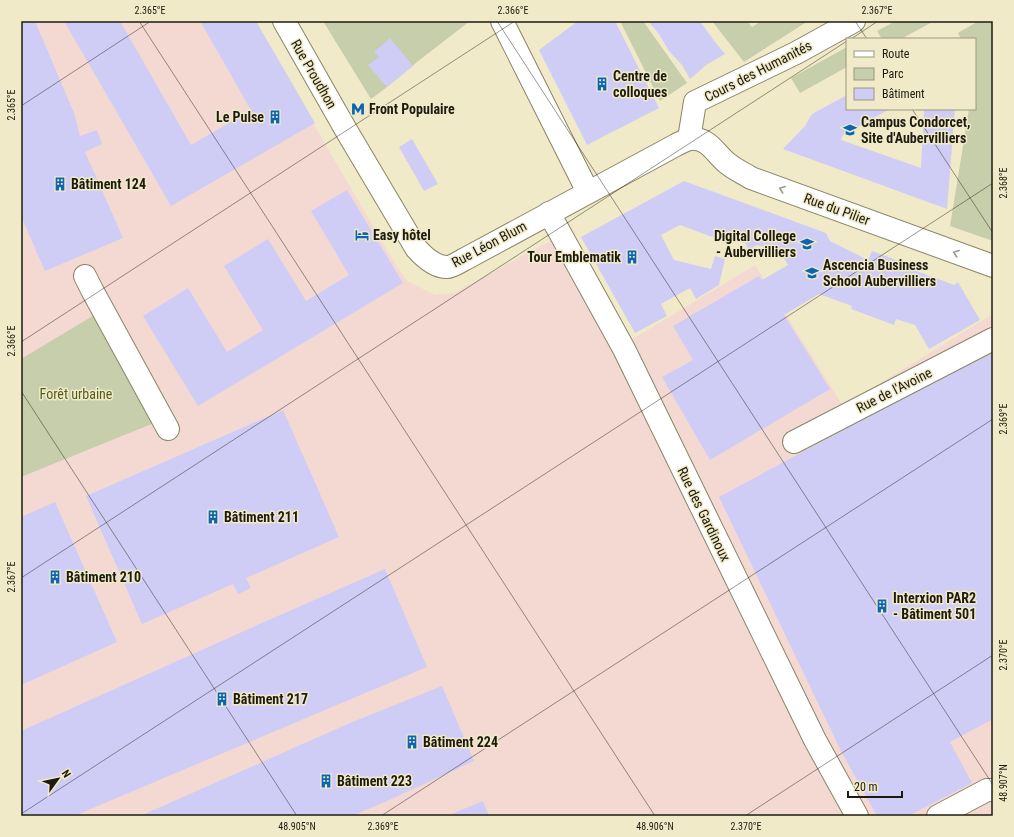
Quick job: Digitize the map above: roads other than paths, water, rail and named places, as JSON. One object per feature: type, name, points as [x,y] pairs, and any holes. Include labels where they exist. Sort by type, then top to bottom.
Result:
[{"type":"street","name":"Rue Proudhon","points":[[284,21],[344,127]]},
{"type":"street","points":[[502,21],[588,192]]},
{"type":"street","name":"Cours des Humanités","points":[[689,139],[695,102],[796,53],[854,21]]},
{"type":"street","name":"Rue Léon Blum","points":[[344,127],[416,248],[435,264],[448,267],[689,139]]},
{"type":"street","name":"Rue du Pilier","points":[[689,139],[699,139],[707,143],[726,162],[751,178],[993,266]]},
{"type":"street","name":"Rue des Gardinoux","points":[[549,213],[624,349],[815,740],[857,816]]},
{"type":"street","points":[[85,276],[168,429]]},
{"type":"street","name":"Rue de l'Avoine","points":[[794,442],[993,339]]},
{"type":"street","points":[[938,816],[991,789]]},
{"type":"place","name":"Centre de colloques","points":[[602,84]]},
{"type":"place","name":"Front Populaire","points":[[358,109]]},
{"type":"place","name":"Le Pulse","points":[[275,117]]},
{"type":"place","name":"Campus Condorcet, Site d'Aubervilliers","points":[[850,130]]},
{"type":"place","name":"Bâtiment 124","points":[[60,184]]},
{"type":"place","name":"Easy hôtel","points":[[362,235]]},
{"type":"place","name":"Digital College - Aubervilliers","points":[[807,244]]},
{"type":"place","name":"Tour Emblematik","points":[[632,257]]},
{"type":"place","name":"Ascencia Business School Aubervilliers","points":[[812,273]]},
{"type":"place","name":"Bâtiment 211","points":[[213,517]]},
{"type":"place","name":"Bâtiment 210","points":[[55,577]]},
{"type":"place","name":"Interxion PAR2 - Bâtiment 501","points":[[882,606]]},
{"type":"place","name":"Bâtiment 217","points":[[222,699]]},
{"type":"place","name":"Bâtiment 224","points":[[412,742]]},
{"type":"place","name":"Bâtiment 223","points":[[326,781]]},
{"type":"park label","name":"Forêt urbaine","points":[[76,394]]}]
